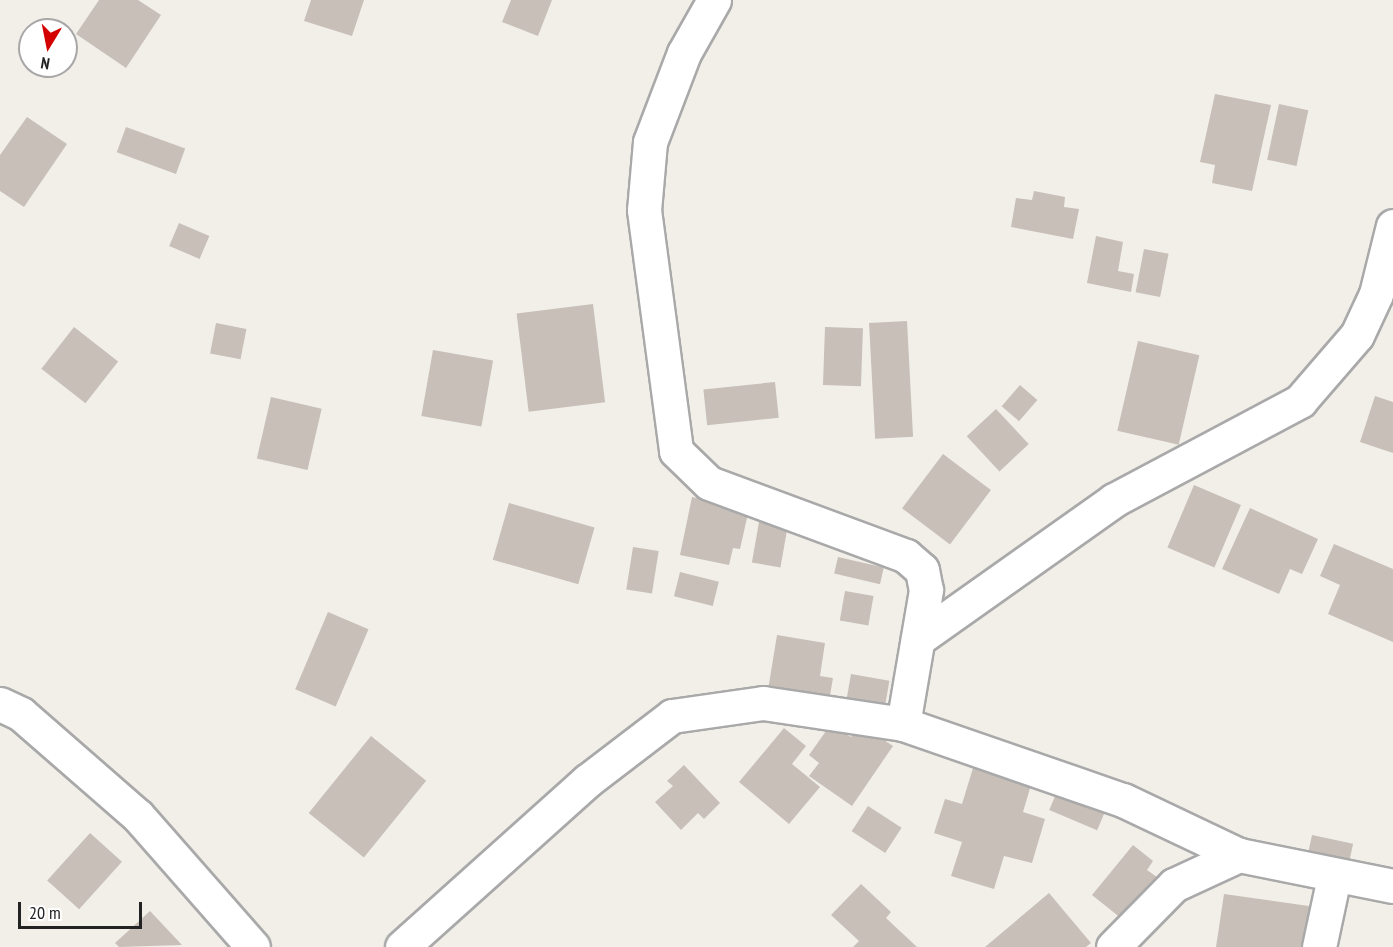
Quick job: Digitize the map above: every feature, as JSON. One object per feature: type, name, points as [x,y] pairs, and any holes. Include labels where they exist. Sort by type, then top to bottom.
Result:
[{"type":"street","points":[[714,0],[684,53],[650,142],[644,210],[676,451],[709,483],[906,556],[922,570],[926,590],[903,724]]},
{"type":"street","points":[[918,639],[1114,500],[1300,401],[1357,334],[1376,294],[1393,226]]},
{"type":"street","points":[[402,947],[587,781],[672,716],[763,703],[903,724],[1123,800],[1239,855],[1334,877],[1393,886]]},
{"type":"street","points":[[0,704],[21,714],[138,816],[253,947]]},
{"type":"street","points":[[1113,947],[1174,885],[1239,855]]},
{"type":"street","points":[[1319,947],[1334,877]]},
{"type":"building","points":[[99,0],[138,0],[161,15],[126,68],[78,35],[78,31]]},
{"type":"building","points":[[311,0],[364,0],[352,36],[304,21]]},
{"type":"building","points":[[511,0],[552,0],[538,36],[502,22]]},
{"type":"building","points":[[1215,94],[1271,105],[1252,191],[1212,183],[1215,165],[1200,162]]},
{"type":"building","points":[[1279,104],[1308,110],[1296,166],[1267,160]]},
{"type":"building","points":[[27,117],[67,144],[24,207],[0,191],[0,155]]},
{"type":"building","points":[[126,127],[185,149],[176,174],[117,152]]},
{"type":"building","points":[[1034,191],[1065,197],[1064,207],[1079,209],[1073,239],[1011,227],[1016,198],[1032,200]]},
{"type":"building","points":[[179,223],[209,236],[200,259],[169,246]]},
{"type":"building","points":[[1096,236],[1123,242],[1118,271],[1134,274],[1131,292],[1087,283]]},
{"type":"building","points":[[1144,249],[1169,254],[1160,297],[1136,292]]},
{"type":"building","points":[[593,304],[605,402],[529,412],[517,313]]},
{"type":"building","points":[[907,321],[913,437],[875,439],[869,323]]},
{"type":"building","points":[[216,323],[246,329],[241,359],[210,353]]},
{"type":"building","points":[[74,327],[118,361],[85,403],[41,369]]},
{"type":"building","points":[[825,327],[863,328],[861,386],[823,385]]},
{"type":"building","points":[[1138,341],[1199,355],[1179,445],[1117,431]]},
{"type":"building","points":[[433,350],[493,361],[481,427],[421,416]]},
{"type":"building","points":[[775,382],[779,418],[707,425],[703,390]]},
{"type":"building","points":[[1020,385],[1037,400],[1019,421],[1002,406]]},
{"type":"building","points":[[1375,396],[1393,402],[1393,453],[1360,442]]},
{"type":"building","points":[[271,397],[322,409],[307,470],[257,458]]},
{"type":"building","points":[[996,409],[1029,444],[999,471],[967,436]]},
{"type":"building","points":[[943,454],[991,490],[950,544],[902,508]]},
{"type":"building","points":[[1194,485],[1241,505],[1214,568],[1167,548]]},
{"type":"building","points":[[692,497],[749,509],[740,549],[733,548],[729,565],[680,555]]},
{"type":"building","points":[[509,503],[595,528],[578,584],[493,560]]},
{"type":"building","points":[[1250,508],[1318,539],[1302,574],[1290,569],[1279,594],[1222,569]]},
{"type":"building","points":[[759,522],[788,527],[780,567],[752,562]]},
{"type":"building","points":[[1334,544],[1393,569],[1393,642],[1328,614],[1340,585],[1320,576]]},
{"type":"building","points":[[633,547],[659,551],[652,594],[626,589]]},
{"type":"building","points":[[838,557],[884,568],[880,584],[834,574]]},
{"type":"building","points":[[680,572],[719,582],[713,606],[674,596]]},
{"type":"building","points":[[845,591],[874,596],[868,626],[840,621]]},
{"type":"building","points":[[328,612],[369,629],[336,707],[295,689]]},
{"type":"building","points":[[777,635],[825,643],[820,676],[833,678],[829,701],[768,690]]},
{"type":"building","points":[[851,674],[889,681],[884,714],[845,707]]},
{"type":"building","points":[[831,724],[851,737],[860,724],[893,746],[852,806],[809,776],[819,763],[809,755]]},
{"type":"building","points":[[784,728],[806,746],[792,764],[820,787],[789,824],[739,782]]},
{"type":"building","points":[[371,736],[426,781],[364,858],[309,813]]},
{"type":"building","points":[[684,765],[720,803],[704,819],[698,813],[681,830],[655,802],[673,786],[667,781]]},
{"type":"building","points":[[973,768],[1031,785],[1023,812],[1045,819],[1032,863],[1004,856],[994,889],[951,876],[962,842],[934,833],[945,799],[962,804]]},
{"type":"building","points":[[1059,787],[1107,807],[1097,830],[1049,810]]},
{"type":"building","points":[[868,806],[902,828],[885,853],[852,831]]},
{"type":"building","points":[[90,833],[122,862],[79,909],[47,881]]},
{"type":"building","points":[[1312,835],[1353,844],[1348,866],[1307,857]]},
{"type":"building","points":[[1133,845],[1153,861],[1147,870],[1161,880],[1127,923],[1092,895]]},
{"type":"building","points":[[861,884],[891,912],[886,918],[917,947],[853,947],[859,941],[831,915]]},
{"type":"building","points":[[1049,893],[1091,943],[1086,947],[985,947]]},
{"type":"building","points":[[1224,894],[1316,907],[1311,947],[1216,947]]},
{"type":"building","points":[[150,911],[182,945],[119,947],[115,943]]}]
